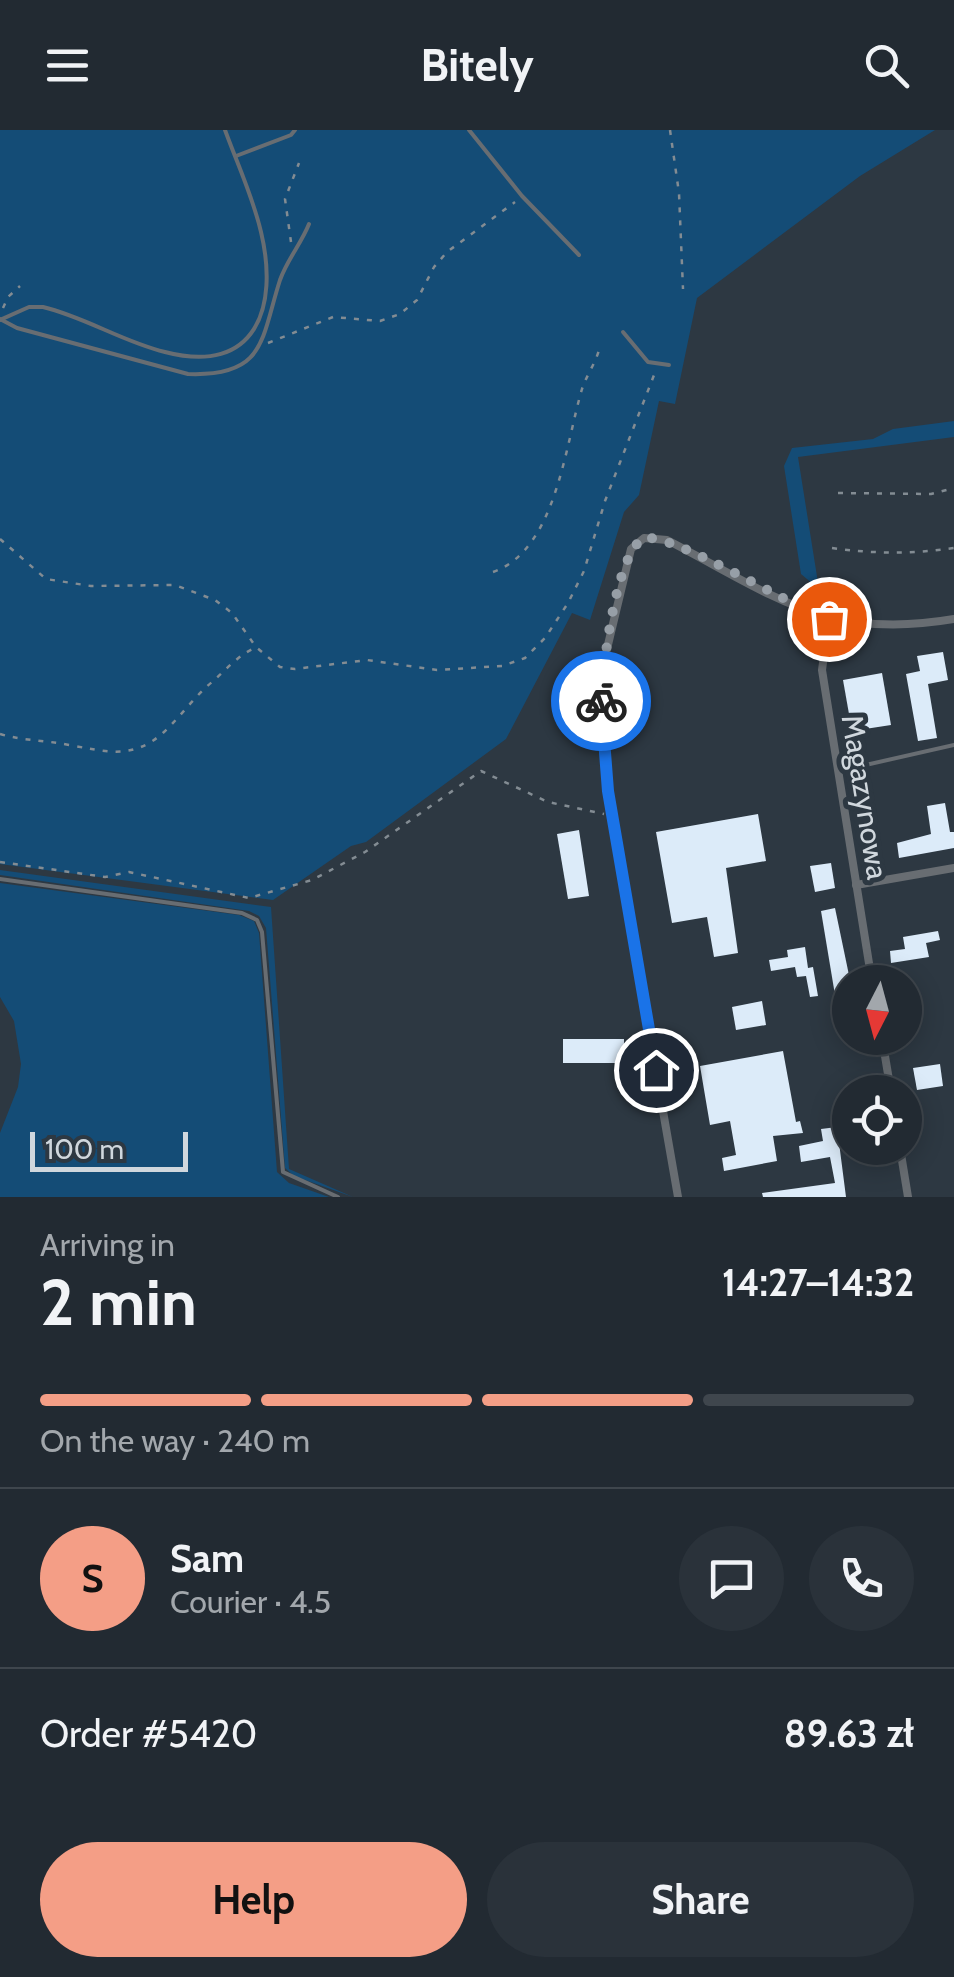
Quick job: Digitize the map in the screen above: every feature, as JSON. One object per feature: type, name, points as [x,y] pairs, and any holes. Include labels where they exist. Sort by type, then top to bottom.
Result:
[{"type":"street","points":[[678,1197],[604,768],[601,697],[613,615],[631,549],[637,542],[656,537],[666,540],[785,602],[829,619],[885,627],[954,619]]},
{"type":"street","name":"Magazynowa","points":[[829,619],[822,670],[869,965]]},
{"type":"street","points":[[856,885],[954,868]]},
{"type":"street","points":[[903,1165],[908,1197]]},
{"type":"lane","points":[[0,320],[29,307],[42,307],[163,352],[215,357],[240,346],[261,316],[266,280],[262,234],[225,130]]},
{"type":"lane","points":[[235,157],[294,130]]},
{"type":"lane","points":[[469,130],[522,196],[578,255]]},
{"type":"lane","points":[[0,320],[16,328],[188,374],[211,375],[236,367],[262,346],[281,277],[309,224]]},
{"type":"lane","points":[[623,332],[640,356],[668,365]]},
{"type":"lane","points":[[838,771],[954,745]]},
{"type":"lane","points":[[0,879],[242,912],[257,920],[262,932],[283,1172],[338,1197]]},
{"type":"path","points":[[670,130],[680,194],[683,289]]},
{"type":"path","points":[[292,255],[285,199],[298,162]]},
{"type":"path","points":[[262,346],[333,317],[380,321],[400,314],[418,300],[434,267],[447,252],[522,196]]},
{"type":"path","points":[[0,320],[8,297],[20,286]]},
{"type":"path","points":[[492,572],[510,564],[537,535],[600,346]]},
{"type":"path","points":[[0,539],[46,579],[92,586],[175,585],[203,595],[232,613],[256,648],[280,667],[295,669],[367,660],[437,670],[502,666],[525,658],[545,638],[584,571],[605,500],[659,364]]},
{"type":"path","points":[[838,493],[931,494],[954,488]]},
{"type":"path","points":[[832,548],[886,553],[954,548]]},
{"type":"path","points":[[0,734],[27,742],[67,744],[102,754],[120,754],[161,735],[195,696],[244,652],[256,648]]},
{"type":"path","points":[[0,862],[105,877],[129,872],[249,898],[312,880],[365,852],[481,771],[548,802],[592,813],[611,813]]},
{"type":"shaded area","points":[[0,130],[935,130],[860,176],[697,298],[675,404],[659,401],[639,495],[624,512],[590,620],[572,613],[506,739],[366,842],[351,846],[273,900],[0,864]]},
{"type":"shaded area","points":[[954,421],[954,437],[798,457],[819,589],[801,574],[784,466],[792,448],[873,439],[893,429]]},
{"type":"shaded area","points":[[0,870],[271,907],[289,1169],[353,1197],[294,1176],[285,1168],[266,928],[259,916],[249,911],[0,875]]},
{"type":"shaded area","points":[[0,883],[239,915],[254,921],[259,933],[277,1172],[289,1183],[329,1197],[0,1197],[0,1133],[18,1087],[21,1064],[14,1021],[0,997]]},
{"type":"building","points":[[943,652],[948,680],[928,684],[937,738],[918,741],[906,674],[920,671],[917,656]]},
{"type":"building","points":[[882,673],[891,725],[852,731],[843,680]]},
{"type":"building","points":[[945,803],[950,832],[954,832],[954,848],[899,858],[897,843],[931,834],[927,806]]},
{"type":"building","points":[[758,814],[766,861],[726,868],[738,953],[714,957],[707,917],[672,923],[656,832]]},
{"type":"building","points":[[579,830],[589,896],[568,899],[557,834]]},
{"type":"building","points":[[831,863],[835,888],[815,892],[810,866]]},
{"type":"building","points":[[835,908],[847,965],[832,965],[832,977],[821,911]]},
{"type":"building","points":[[938,931],[940,940],[926,943],[929,957],[891,963],[890,951],[905,949],[903,937]]},
{"type":"building","points":[[805,947],[818,996],[810,997],[806,976],[797,977],[795,967],[771,971],[769,960],[788,957],[787,950]]},
{"type":"building","points":[[762,1001],[766,1025],[736,1030],[732,1007]]},
{"type":"building","points":[[563,1039],[624,1039],[624,1063],[563,1063]]},
{"type":"building","points":[[783,1051],[796,1122],[800,1121],[803,1133],[773,1136],[777,1161],[724,1171],[722,1158],[736,1155],[730,1121],[710,1125],[700,1066]]},
{"type":"building","points":[[940,1064],[943,1086],[922,1089],[922,1075],[914,1075],[913,1068]]},
{"type":"building","points":[[832,1128],[832,1165],[842,1165],[846,1197],[763,1197],[762,1193],[835,1183],[830,1157],[801,1162],[799,1146],[823,1141],[821,1129]]},
{"type":"way so far","points":[[601,701],[613,615],[631,549],[644,538],[666,540],[779,599],[829,619]]},
{"type":"route","points":[[601,701],[604,768],[656,1070]]}]
